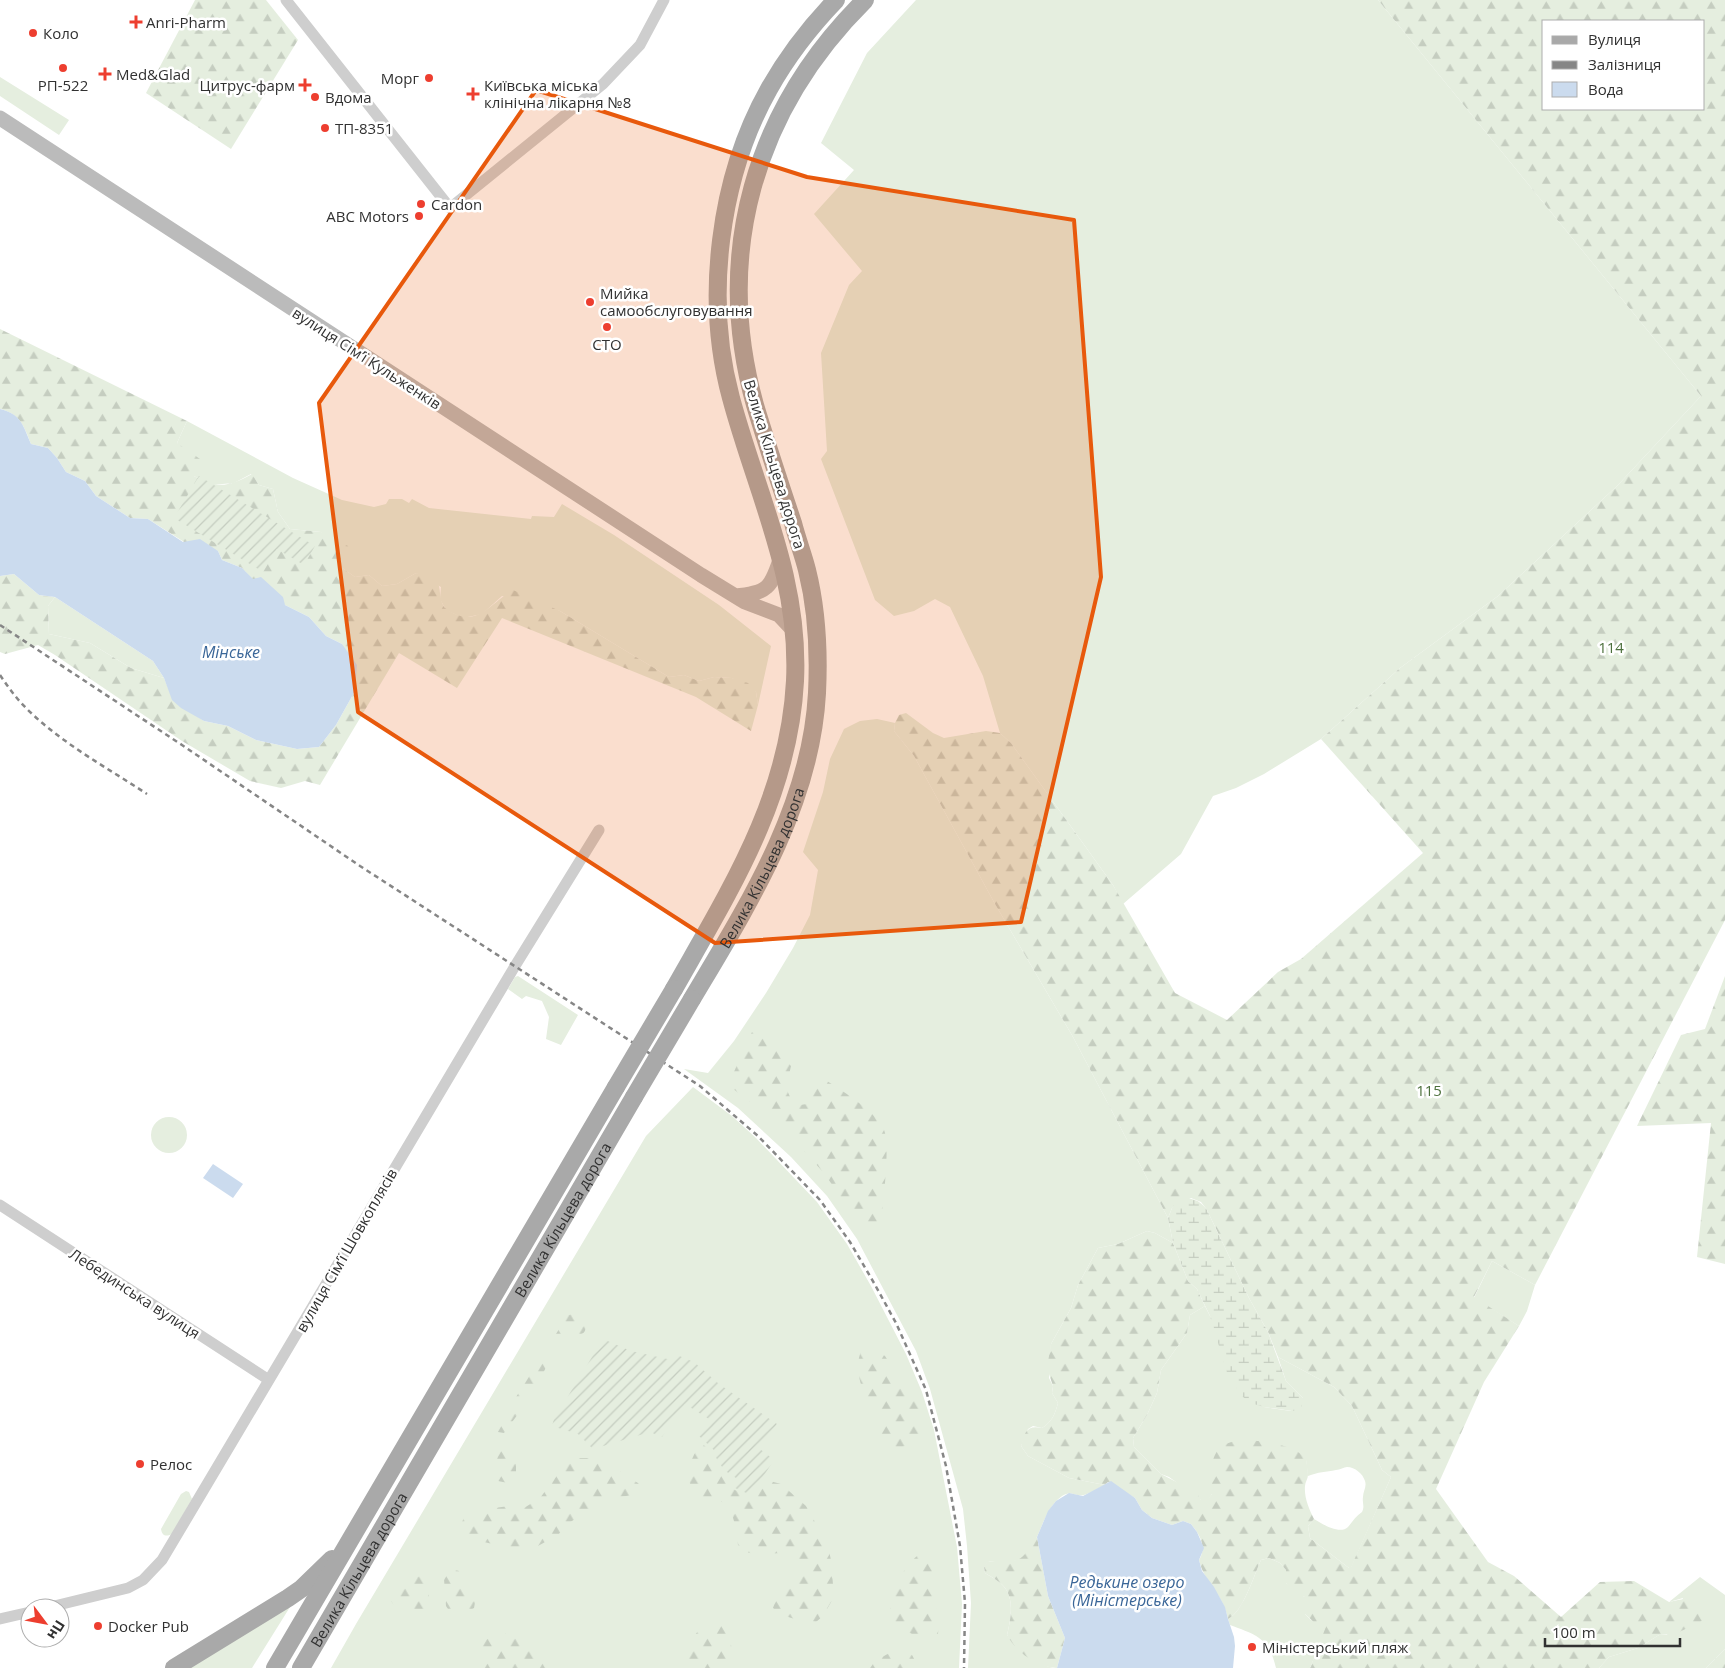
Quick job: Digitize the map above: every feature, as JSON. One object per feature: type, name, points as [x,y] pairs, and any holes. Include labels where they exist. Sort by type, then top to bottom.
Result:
[{"type":"main road","name":"Велика Кільцева дорога","points":[[275,1668],[674,989],[754,843],[773,794],[789,737],[793,710],[795,664],[792,606],[781,557],[730,396],[718,314],[718,267],[722,227],[732,185],[744,144],[755,117],[769,89],[804,36],[836,0]]},
{"type":"main road","name":"Велика Кільцева дорога","points":[[301,1668],[758,884],[792,810],[810,746],[817,692],[816,620],[807,568],[755,405],[745,362],[740,320],[740,247],[752,186],[776,123],[793,90],[831,36],[865,0]]},
{"type":"main road","name":"вулиця Сімʼї Кульженків","points":[[0,118],[735,596],[745,602],[779,615],[794,631]]},
{"type":"main road","points":[[735,596],[753,595],[762,592],[775,576],[781,557]]},
{"type":"main road","points":[[174,1668],[301,1589],[353,1536]]},
{"type":"main road","points":[[316,1668],[332,1617]]},
{"type":"street","points":[[286,0],[450,208],[603,84],[640,45],[664,0]]},
{"type":"street","name":"вулиця Сімʼї Шовкоплясів","points":[[70,1602],[128,1588],[143,1580],[154,1570],[166,1554],[515,966],[599,830]]},
{"type":"street","name":"Лебединська вулиця","points":[[0,1205],[270,1380]]},
{"type":"street","points":[[0,1619],[20,1614]]},
{"type":"highlighted area","points":[[536,90],[807,177],[1074,220],[1101,577],[1021,922],[715,943],[358,712],[319,403]]},
{"type":"green space","points":[[195,0],[266,0],[298,40],[231,149],[146,93]]},
{"type":"green space","points":[[916,0],[1378,0],[1701,396],[1617,486],[1498,596],[1400,668],[1321,739],[1264,774],[1236,788],[1213,796],[1181,854],[1123,904],[1113,885],[1011,743],[1000,733],[983,676],[950,607],[935,599],[914,611],[894,616],[875,600],[821,459],[827,451],[821,353],[849,285],[862,271],[814,214],[854,170],[821,143],[867,53]]},
{"type":"green space","points":[[1378,0],[1725,0],[1725,920],[1535,1285],[1492,1261],[1474,1297],[1519,1326],[1484,1382],[1436,1489],[1488,1562],[1514,1576],[1561,1617],[1600,1582],[1634,1581],[1669,1602],[1688,1599],[1696,1601],[1703,1608],[1705,1615],[1704,1620],[1675,1634],[1659,1635],[1638,1648],[1609,1657],[1599,1668],[1310,1668],[1327,1624],[1316,1624],[1305,1614],[1305,1597],[1295,1595],[1286,1583],[1286,1570],[1280,1563],[1269,1558],[1261,1560],[1243,1601],[1228,1619],[1222,1602],[1201,1568],[1199,1560],[1202,1550],[1201,1541],[1191,1524],[1183,1521],[1172,1525],[1152,1518],[1142,1510],[1135,1498],[1108,1482],[1105,1485],[1069,1478],[1028,1456],[1021,1446],[1027,1430],[1033,1427],[1042,1428],[1051,1420],[1056,1411],[1058,1403],[1052,1393],[1053,1386],[1047,1368],[1051,1344],[1071,1308],[1078,1285],[1098,1248],[1118,1244],[1147,1231],[1155,1233],[1173,1243],[1188,1281],[1197,1289],[1205,1306],[1190,1315],[1187,1333],[1161,1370],[1157,1393],[1147,1415],[1133,1438],[1134,1447],[1161,1474],[1196,1492],[1201,1500],[1207,1500],[1212,1494],[1212,1463],[1216,1453],[1224,1445],[1242,1440],[1262,1441],[1284,1446],[1302,1454],[1307,1463],[1308,1475],[1305,1495],[1314,1519],[1308,1526],[1310,1538],[1349,1568],[1391,1477],[1382,1470],[1352,1406],[1334,1387],[1278,1357],[1268,1332],[1249,1298],[1207,1210],[1201,1202],[1191,1198],[1172,1208],[1168,1218],[1073,1037],[995,904],[914,756],[894,731],[895,723],[899,715],[906,713],[933,733],[944,738],[986,731],[1000,733],[1011,743],[1113,885],[1175,993],[1227,1020],[1278,972],[1301,959],[1423,853],[1321,739],[1400,668],[1498,596],[1617,486],[1701,396]]},
{"type":"green space","points":[[0,77],[69,120],[59,135],[0,96]]},
{"type":"green space","points":[[0,329],[187,421],[177,443],[200,459],[194,476],[210,483],[223,485],[236,482],[252,474],[259,485],[273,489],[278,512],[290,529],[321,532],[348,546],[350,557],[341,567],[355,577],[369,575],[382,586],[397,584],[416,573],[436,578],[444,607],[453,613],[470,617],[485,611],[513,590],[560,611],[669,677],[684,675],[699,681],[714,677],[732,678],[748,683],[756,692],[758,705],[751,731],[696,697],[502,618],[457,688],[399,653],[320,785],[305,781],[281,788],[250,781],[182,741],[38,645],[5,654],[0,652],[0,576],[14,574],[39,595],[55,597],[48,606],[49,634],[90,643],[131,668],[164,678],[173,700],[204,721],[228,726],[256,740],[297,749],[319,747],[336,725],[355,691],[342,644],[326,636],[309,617],[285,605],[253,580],[242,568],[222,560],[218,551],[184,542],[148,519],[130,518],[96,496],[85,481],[66,472],[48,448],[31,444],[17,418],[7,411],[0,409]]},
{"type":"green space","points":[[187,421],[293,478],[342,500],[374,507],[386,504],[389,499],[402,499],[409,503],[412,499],[429,508],[531,519],[532,516],[554,517],[562,504],[614,535],[719,605],[771,646],[758,705],[756,692],[732,678],[714,677],[699,681],[684,675],[669,677],[560,611],[502,596],[482,614],[463,618],[446,610],[440,599],[441,587],[416,573],[397,584],[382,586],[369,575],[355,577],[341,567],[321,532],[290,529],[278,512],[273,489],[259,485],[251,474],[234,483],[211,485],[194,476],[177,443]]},
{"type":"green space","points":[[199,476],[315,546],[304,565],[277,549],[263,572],[174,518]]},
{"type":"green space","points":[[55,597],[153,661],[164,678],[131,668],[90,643],[49,634],[48,606]]},
{"type":"green space","points":[[877,719],[895,723],[894,731],[914,756],[995,904],[1073,1037],[1168,1218],[1173,1243],[1155,1233],[1147,1231],[1118,1244],[1098,1248],[1078,1285],[1071,1308],[1051,1344],[1049,1378],[1053,1386],[1052,1393],[1058,1403],[1056,1411],[1051,1420],[1042,1428],[1033,1426],[1028,1429],[1021,1446],[1028,1456],[1069,1478],[1105,1485],[1084,1495],[1068,1494],[1062,1496],[1049,1510],[1033,1545],[1022,1558],[1014,1561],[988,1562],[984,1567],[985,1573],[998,1581],[1009,1596],[1011,1613],[1007,1635],[1027,1656],[1038,1663],[1053,1668],[968,1668],[971,1603],[963,1509],[930,1389],[916,1351],[857,1239],[827,1196],[791,1157],[738,1108],[684,1069],[708,1073],[734,1041],[793,948],[810,915],[818,870],[803,852],[823,792],[830,759],[844,729],[860,721]]},
{"type":"green space","points":[[518,976],[578,1015],[561,1045],[546,1039],[549,1017],[542,1001],[526,996],[522,999],[508,989],[515,977]]},
{"type":"green space","points":[[1725,976],[1725,1264],[1697,1257],[1711,1123],[1637,1126],[1681,1035],[1705,1029]]},
{"type":"green space","points":[[758,1031],[765,1035],[791,1066],[786,1088],[791,1099],[800,1105],[807,1104],[821,1081],[827,1081],[861,1104],[882,1126],[885,1133],[886,1146],[884,1195],[882,1212],[874,1227],[867,1228],[858,1222],[824,1173],[780,1125],[728,1085],[752,1032]]},
{"type":"green space","points":[[693,1087],[732,1116],[756,1138],[817,1202],[847,1244],[906,1354],[922,1392],[934,1430],[957,1547],[962,1604],[959,1668],[331,1668],[646,1136]]},
{"type":"green space","points":[[169,1117],[176,1118],[182,1122],[186,1128],[186,1142],[182,1148],[176,1152],[169,1153],[162,1152],[156,1148],[152,1142],[151,1135],[152,1128],[156,1122],[162,1118]]},
{"type":"green space","points":[[1179,1198],[1195,1200],[1201,1203],[1207,1210],[1249,1298],[1268,1332],[1286,1381],[1303,1398],[1301,1407],[1296,1410],[1264,1407],[1254,1404],[1243,1397],[1228,1376],[1210,1316],[1197,1289],[1188,1281],[1173,1243],[1168,1218]]},
{"type":"green space","points":[[1492,1261],[1535,1285],[1527,1311],[1519,1326],[1474,1298]]},
{"type":"green space","points":[[1205,1306],[1264,1407],[1291,1411],[1303,1398],[1286,1381],[1278,1357],[1334,1387],[1352,1406],[1382,1470],[1391,1477],[1351,1568],[1310,1538],[1308,1526],[1314,1519],[1331,1528],[1345,1529],[1362,1512],[1365,1483],[1364,1478],[1358,1471],[1346,1467],[1308,1476],[1306,1460],[1212,1494],[1208,1500],[1201,1500],[1169,1477],[1161,1474],[1134,1447],[1133,1438],[1147,1415],[1157,1393],[1161,1370],[1187,1333],[1190,1315]]},
{"type":"green space","points":[[575,1314],[583,1317],[586,1329],[578,1335],[564,1335],[527,1402],[504,1433],[498,1432],[497,1427],[568,1315]]},
{"type":"green space","points":[[603,1339],[631,1351],[672,1360],[677,1355],[694,1362],[719,1384],[777,1424],[760,1449],[774,1460],[751,1495],[735,1488],[739,1480],[724,1470],[715,1456],[716,1452],[698,1435],[709,1419],[685,1404],[662,1437],[650,1432],[593,1449],[578,1434],[552,1426],[554,1419]]},
{"type":"green space","points":[[873,1347],[885,1356],[895,1372],[912,1391],[922,1409],[921,1431],[916,1443],[903,1447],[889,1448],[874,1437],[878,1414],[861,1386],[858,1373],[862,1349]]},
{"type":"green space","points":[[701,1444],[705,1446],[723,1471],[737,1480],[733,1489],[752,1498],[766,1480],[781,1484],[806,1506],[815,1522],[825,1534],[831,1560],[834,1597],[823,1616],[816,1622],[788,1617],[773,1608],[781,1590],[796,1578],[802,1564],[793,1552],[749,1553],[738,1545],[730,1510],[720,1501],[703,1497],[691,1486],[688,1472],[696,1451]]},
{"type":"green space","points":[[506,1450],[516,1458],[516,1473],[508,1483],[498,1481],[496,1469],[498,1452]]},
{"type":"green space","points":[[570,1458],[592,1458],[614,1464],[624,1475],[638,1483],[641,1487],[640,1494],[612,1498],[599,1503],[569,1523],[558,1535],[536,1547],[519,1550],[484,1542],[466,1535],[461,1524],[465,1516],[473,1511],[509,1506],[524,1508],[540,1498]]},
{"type":"green space","points":[[186,1491],[189,1492],[192,1499],[172,1534],[165,1535],[161,1529],[181,1494]]},
{"type":"green space","points":[[1037,1537],[1048,1596],[1065,1638],[1057,1668],[1042,1665],[1028,1658],[1011,1641],[1007,1635],[1011,1613],[1009,1596],[998,1581],[985,1573],[984,1567],[987,1562],[1010,1561],[1022,1557]]},
{"type":"green space","points":[[925,1549],[932,1551],[934,1555],[932,1578],[938,1634],[922,1638],[898,1626],[893,1619],[891,1604],[892,1595],[904,1571]]},
{"type":"green space","points":[[1269,1558],[1280,1563],[1286,1570],[1286,1583],[1305,1597],[1305,1614],[1311,1620],[1328,1624],[1310,1668],[1276,1668],[1270,1650],[1260,1639],[1255,1635],[1230,1625],[1228,1619],[1243,1601],[1261,1560]]},
{"type":"green space","points":[[451,1569],[459,1571],[464,1588],[476,1597],[474,1608],[467,1612],[448,1609],[446,1606],[444,1579]]},
{"type":"green space","points":[[421,1576],[428,1591],[427,1608],[413,1614],[401,1609],[390,1600],[389,1596],[399,1585],[407,1580]]},
{"type":"green space","points":[[1700,1577],[1725,1595],[1725,1649],[1706,1668],[1599,1668],[1609,1657],[1638,1648],[1659,1635],[1667,1635],[1683,1598],[1669,1602]]},
{"type":"green space","points":[[289,1605],[290,1607],[252,1668],[186,1668]]},
{"type":"green space","points":[[710,1622],[721,1622],[731,1644],[731,1668],[694,1668],[682,1659],[689,1644],[704,1625]]},
{"type":"green space","points":[[508,1633],[525,1641],[536,1652],[550,1658],[563,1668],[483,1668],[477,1650],[484,1640]]},
{"type":"green space","points":[[1725,1649],[1725,1668],[1706,1668]]},
{"type":"green space","points":[[893,1651],[912,1655],[919,1668],[870,1668],[875,1661]]},
{"type":"water","name":"Мінське","points":[[0,409],[17,417],[31,444],[48,448],[66,472],[85,481],[96,496],[130,518],[148,519],[183,542],[200,539],[218,551],[222,560],[242,568],[253,579],[261,577],[283,597],[285,605],[309,617],[326,636],[342,644],[357,665],[355,691],[336,725],[319,747],[297,749],[256,740],[228,726],[204,721],[181,708],[172,700],[164,678],[153,661],[55,597],[39,595],[14,574],[0,576]]},
{"type":"water","points":[[213,1164],[243,1184],[233,1198],[203,1178]]},
{"type":"water","name":"Редькине озеро (Міністерське)","points":[[1111,1481],[1135,1498],[1142,1510],[1152,1518],[1172,1525],[1183,1521],[1191,1524],[1197,1532],[1204,1548],[1199,1560],[1202,1571],[1225,1607],[1234,1637],[1233,1668],[1057,1668],[1065,1638],[1048,1596],[1037,1537],[1048,1511],[1056,1501],[1069,1493],[1083,1496]]},
{"type":"railway","points":[[0,625],[182,745],[360,866],[700,1086],[758,1136],[820,1200],[850,1242],[874,1283],[896,1323],[926,1390],[946,1466],[960,1546],[965,1603],[964,1668]]},
{"type":"railway","points":[[0,675],[22,704],[40,721],[84,754],[147,794]]},
{"type":"place","name":"Anri-Pharm","points":[[136,22]]},
{"type":"place","name":"Коло","points":[[33,33]]},
{"type":"place","name":"РП-522","points":[[63,68]]},
{"type":"place","name":"Med&Glad","points":[[105,74]]},
{"type":"place","name":"Морг","points":[[429,78]]},
{"type":"place","name":"Цитрус-фарм","points":[[305,85]]},
{"type":"place","name":"Київська міська клінічна лікарня №8","points":[[473,94]]},
{"type":"place","name":"Вдома","points":[[315,97]]},
{"type":"place","name":"ТП-8351","points":[[325,128]]},
{"type":"place","name":"Cardon","points":[[421,204]]},
{"type":"place","name":"ABC Motors","points":[[419,216]]},
{"type":"place","name":"Мийка самообслуговування","points":[[590,302]]},
{"type":"place","name":"СТО","points":[[607,327]]},
{"type":"place","name":"Релос","points":[[140,1464]]},
{"type":"place","name":"Docker Pub","points":[[98,1626]]},
{"type":"place","name":"Міністерський пляж","points":[[1252,1647]]},
{"type":"park label","name":"114","points":[[1611,647]]},
{"type":"park label","name":"115","points":[[1429,1090]]}]
